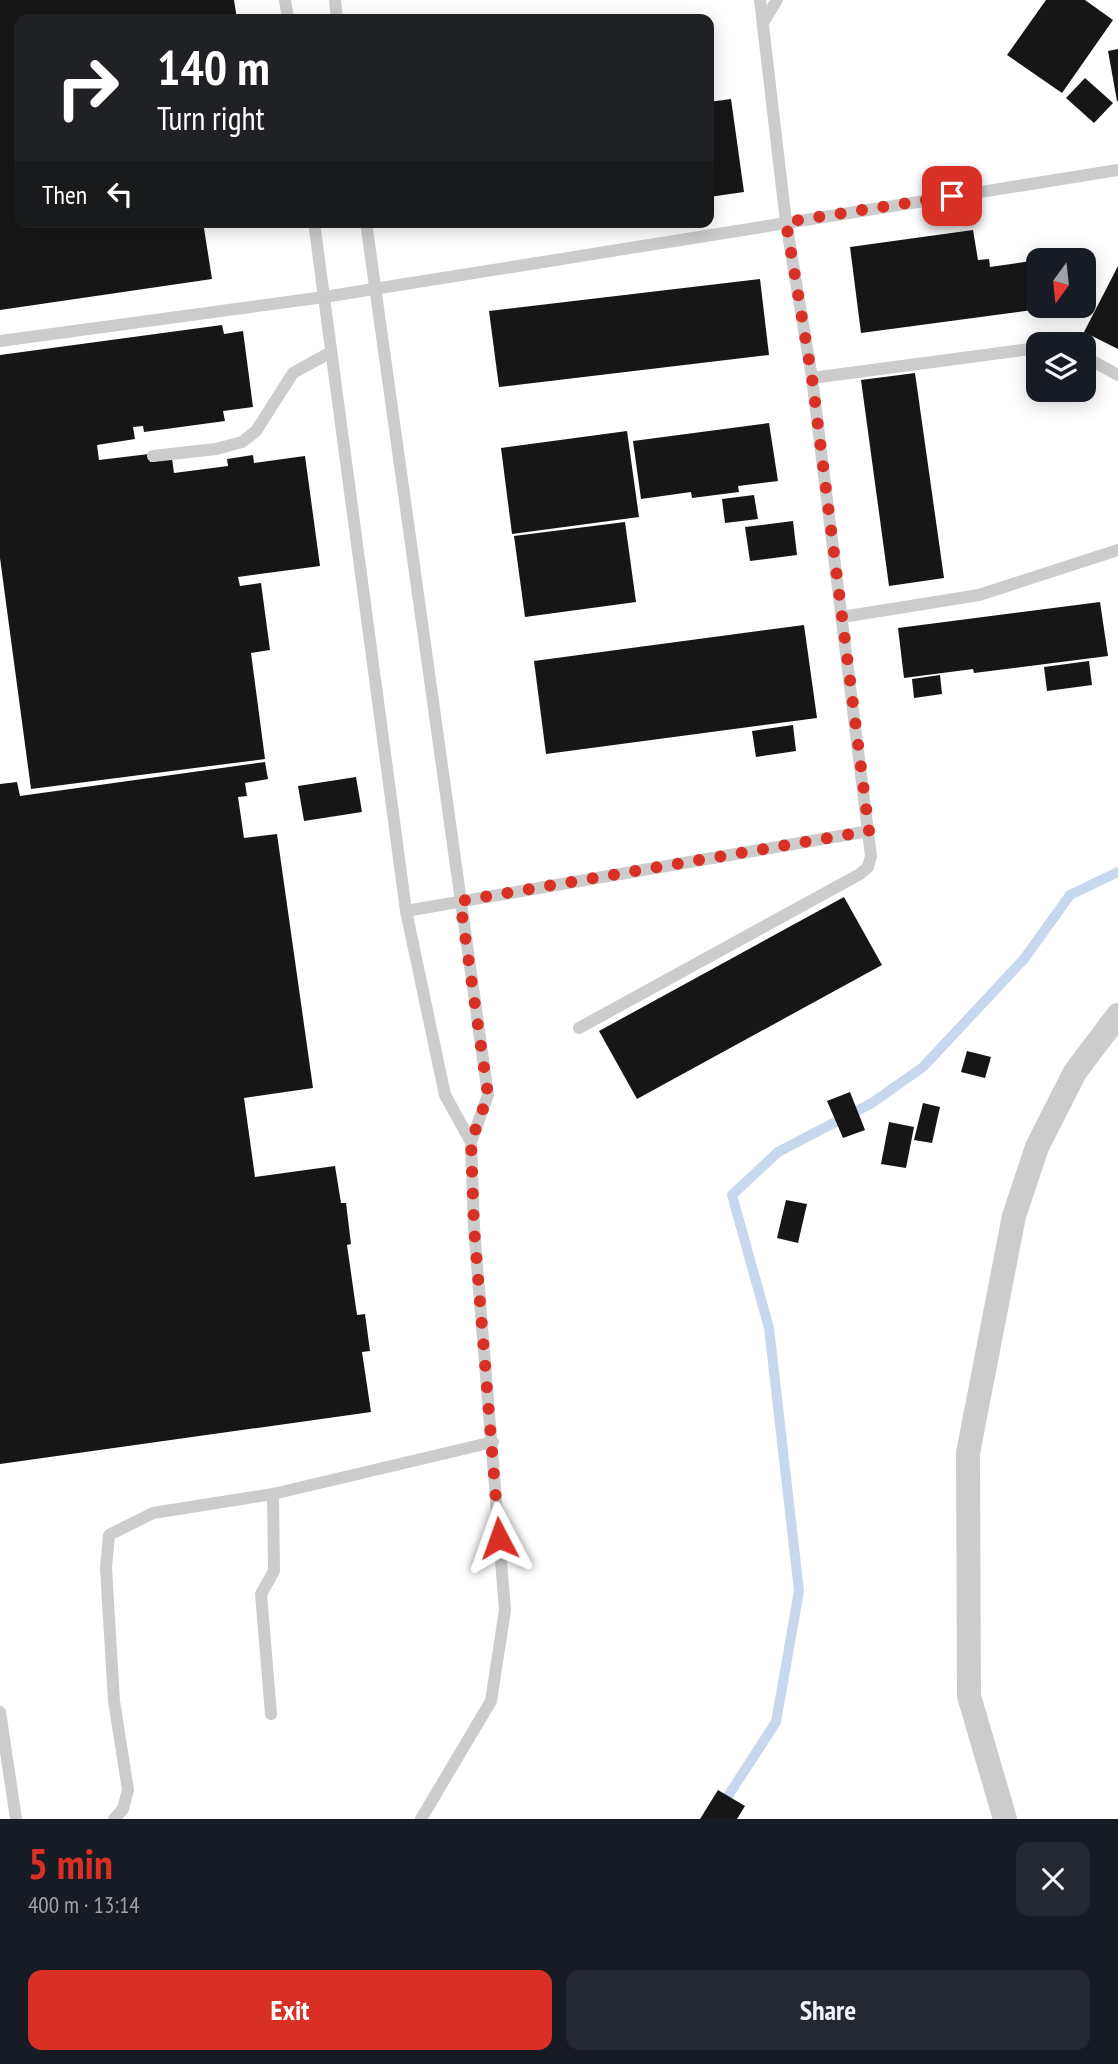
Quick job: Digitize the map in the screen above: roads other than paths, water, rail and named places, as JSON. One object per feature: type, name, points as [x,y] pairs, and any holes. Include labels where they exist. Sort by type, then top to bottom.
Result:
[{"type":"street","points":[[1005,1819],[969,1696],[968,1453],[1014,1216],[1037,1147],[1075,1072],[1118,1015]]},
{"type":"lane","points":[[579,1028],[860,874],[868,867],[871,856],[812,378],[786,222],[760,0]]},
{"type":"lane","points":[[763,23],[777,0]]},
{"type":"lane","points":[[0,341],[324,297],[1118,170]]},
{"type":"lane","points":[[315,228],[405,911],[445,1095],[471,1142]]},
{"type":"lane","points":[[367,228],[488,1095],[471,1142],[474,1227],[505,1610],[491,1701],[421,1819]]},
{"type":"lane","points":[[812,378],[1026,350]]},
{"type":"lane","points":[[153,456],[216,449],[242,442],[256,431],[293,373],[331,352]]},
{"type":"lane","points":[[1096,363],[1118,375]]},
{"type":"lane","points":[[842,617],[979,595],[1118,550]]},
{"type":"lane","points":[[405,911],[869,831]]},
{"type":"lane","points":[[114,1819],[123,1809],[128,1790],[114,1701],[106,1568],[109,1535],[153,1513],[273,1494],[493,1441]]},
{"type":"lane","points":[[271,1714],[261,1594],[274,1571],[273,1494]]},
{"type":"lane","points":[[0,1712],[16,1819]]},
{"type":"waterway","points":[[713,1819],[776,1722],[799,1591],[769,1328],[732,1195],[778,1152],[872,1103],[923,1067],[1024,959],[1070,895],[1118,872]]}]
